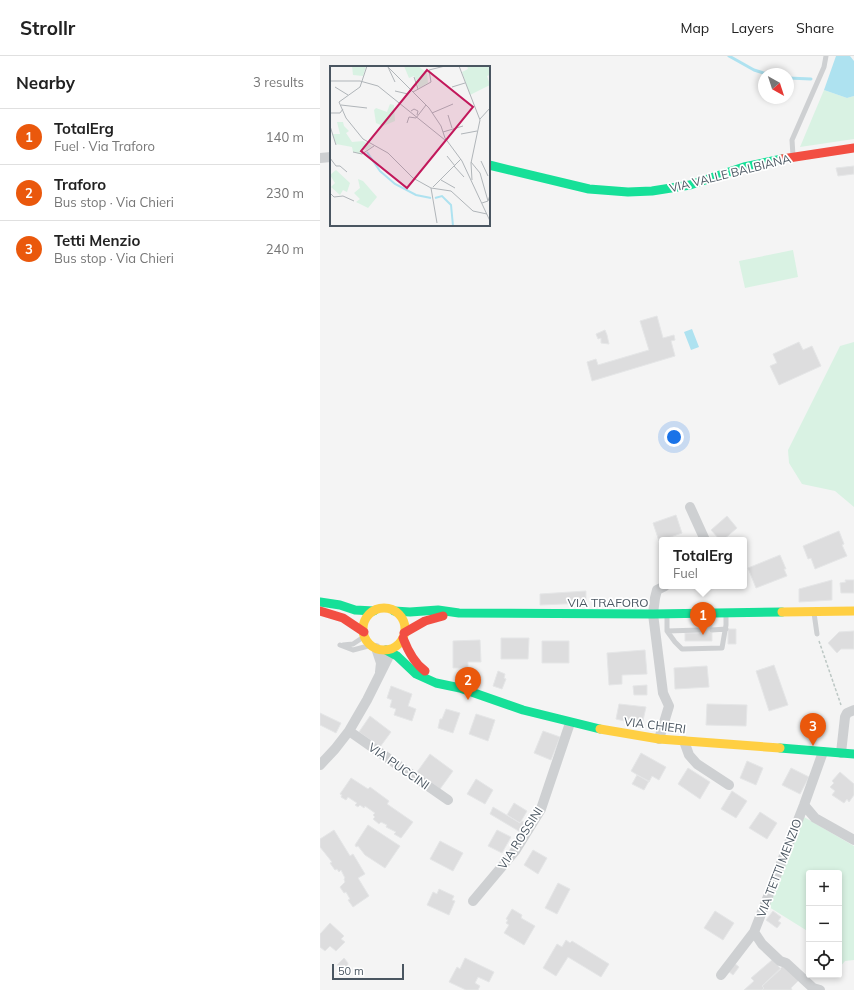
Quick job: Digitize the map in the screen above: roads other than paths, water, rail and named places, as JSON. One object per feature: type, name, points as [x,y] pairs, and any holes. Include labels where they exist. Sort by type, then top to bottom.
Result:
[{"type":"main road","name":"VIA VALLE BALBIANA","points":[[490,165],[589,189],[628,192],[652,191],[690,185],[744,167],[793,157],[854,148]]},
{"type":"main road","points":[[320,602],[340,605],[355,610],[374,611],[384,608],[394,611],[404,622],[404,636],[398,645],[378,648],[345,618],[320,611]]},
{"type":"main road","name":"VIA TRAFORO","points":[[394,611],[410,612],[438,610],[459,613],[653,614],[854,611]]},
{"type":"main road","points":[[364,634],[366,619],[374,611]]},
{"type":"main road","name":"VIA TRAFORO","points":[[404,636],[425,621],[459,613]]},
{"type":"main road","name":"VIA CHIERI","points":[[404,636],[408,652],[422,669],[460,688],[523,710],[570,723],[622,733],[684,741],[854,754]]},
{"type":"main road","name":"VIA CHIERI","points":[[378,648],[397,656],[411,670],[421,677],[436,683],[460,688]]},
{"type":"street","points":[[320,158],[330,157]]},
{"type":"street","points":[[690,507],[704,537]]},
{"type":"street","points":[[659,589],[657,590],[655,598],[653,614],[663,694],[668,706],[659,738]]},
{"type":"street","points":[[320,765],[349,731],[367,700],[388,658],[378,648]]},
{"type":"street","points":[[841,753],[845,717],[847,712],[854,710]]},
{"type":"street","name":"VIA ROSSINI","points":[[473,901],[515,851],[541,809],[570,723]]},
{"type":"street","name":"VIA PUCCINI","points":[[349,731],[448,800]]},
{"type":"street","points":[[684,741],[689,755],[697,764],[729,785]]},
{"type":"street","name":"VIA TETTI MENZIO","points":[[721,974],[754,932],[804,805],[822,752]]},
{"type":"street","name":"VIA TETTI MENZIO","points":[[804,805],[816,818],[854,840]]},
{"type":"street","name":"VIA TETTI MENZIO","points":[[754,932],[762,944],[780,961],[786,963],[813,988],[820,990]]},
{"type":"lane","points":[[793,157],[792,140],[824,67],[826,56]]},
{"type":"lane","points":[[814,612],[817,634]]},
{"type":"lane","points":[[667,614],[667,631],[682,649],[722,648],[726,629],[726,613]]},
{"type":"lane","points":[[712,630],[726,629]]},
{"type":"lane","points":[[667,631],[699,630]]},
{"type":"lane","points":[[364,634],[353,644],[340,645],[353,650],[378,648]]},
{"type":"water","points":[[836,56],[850,56],[854,61],[854,96],[847,98],[824,90]]},
{"type":"water","points":[[692,329],[699,347],[691,350],[684,332]]},
{"type":"waterway","points":[[729,56],[758,71]]},
{"type":"waterway","points":[[794,78],[811,79]]},
{"type":"place","name":"TotalErg","points":[[703,635]]},
{"type":"place","name":"Traforo","points":[[468,700]]},
{"type":"place","name":"Tetti Menzio","points":[[813,746]]}]
